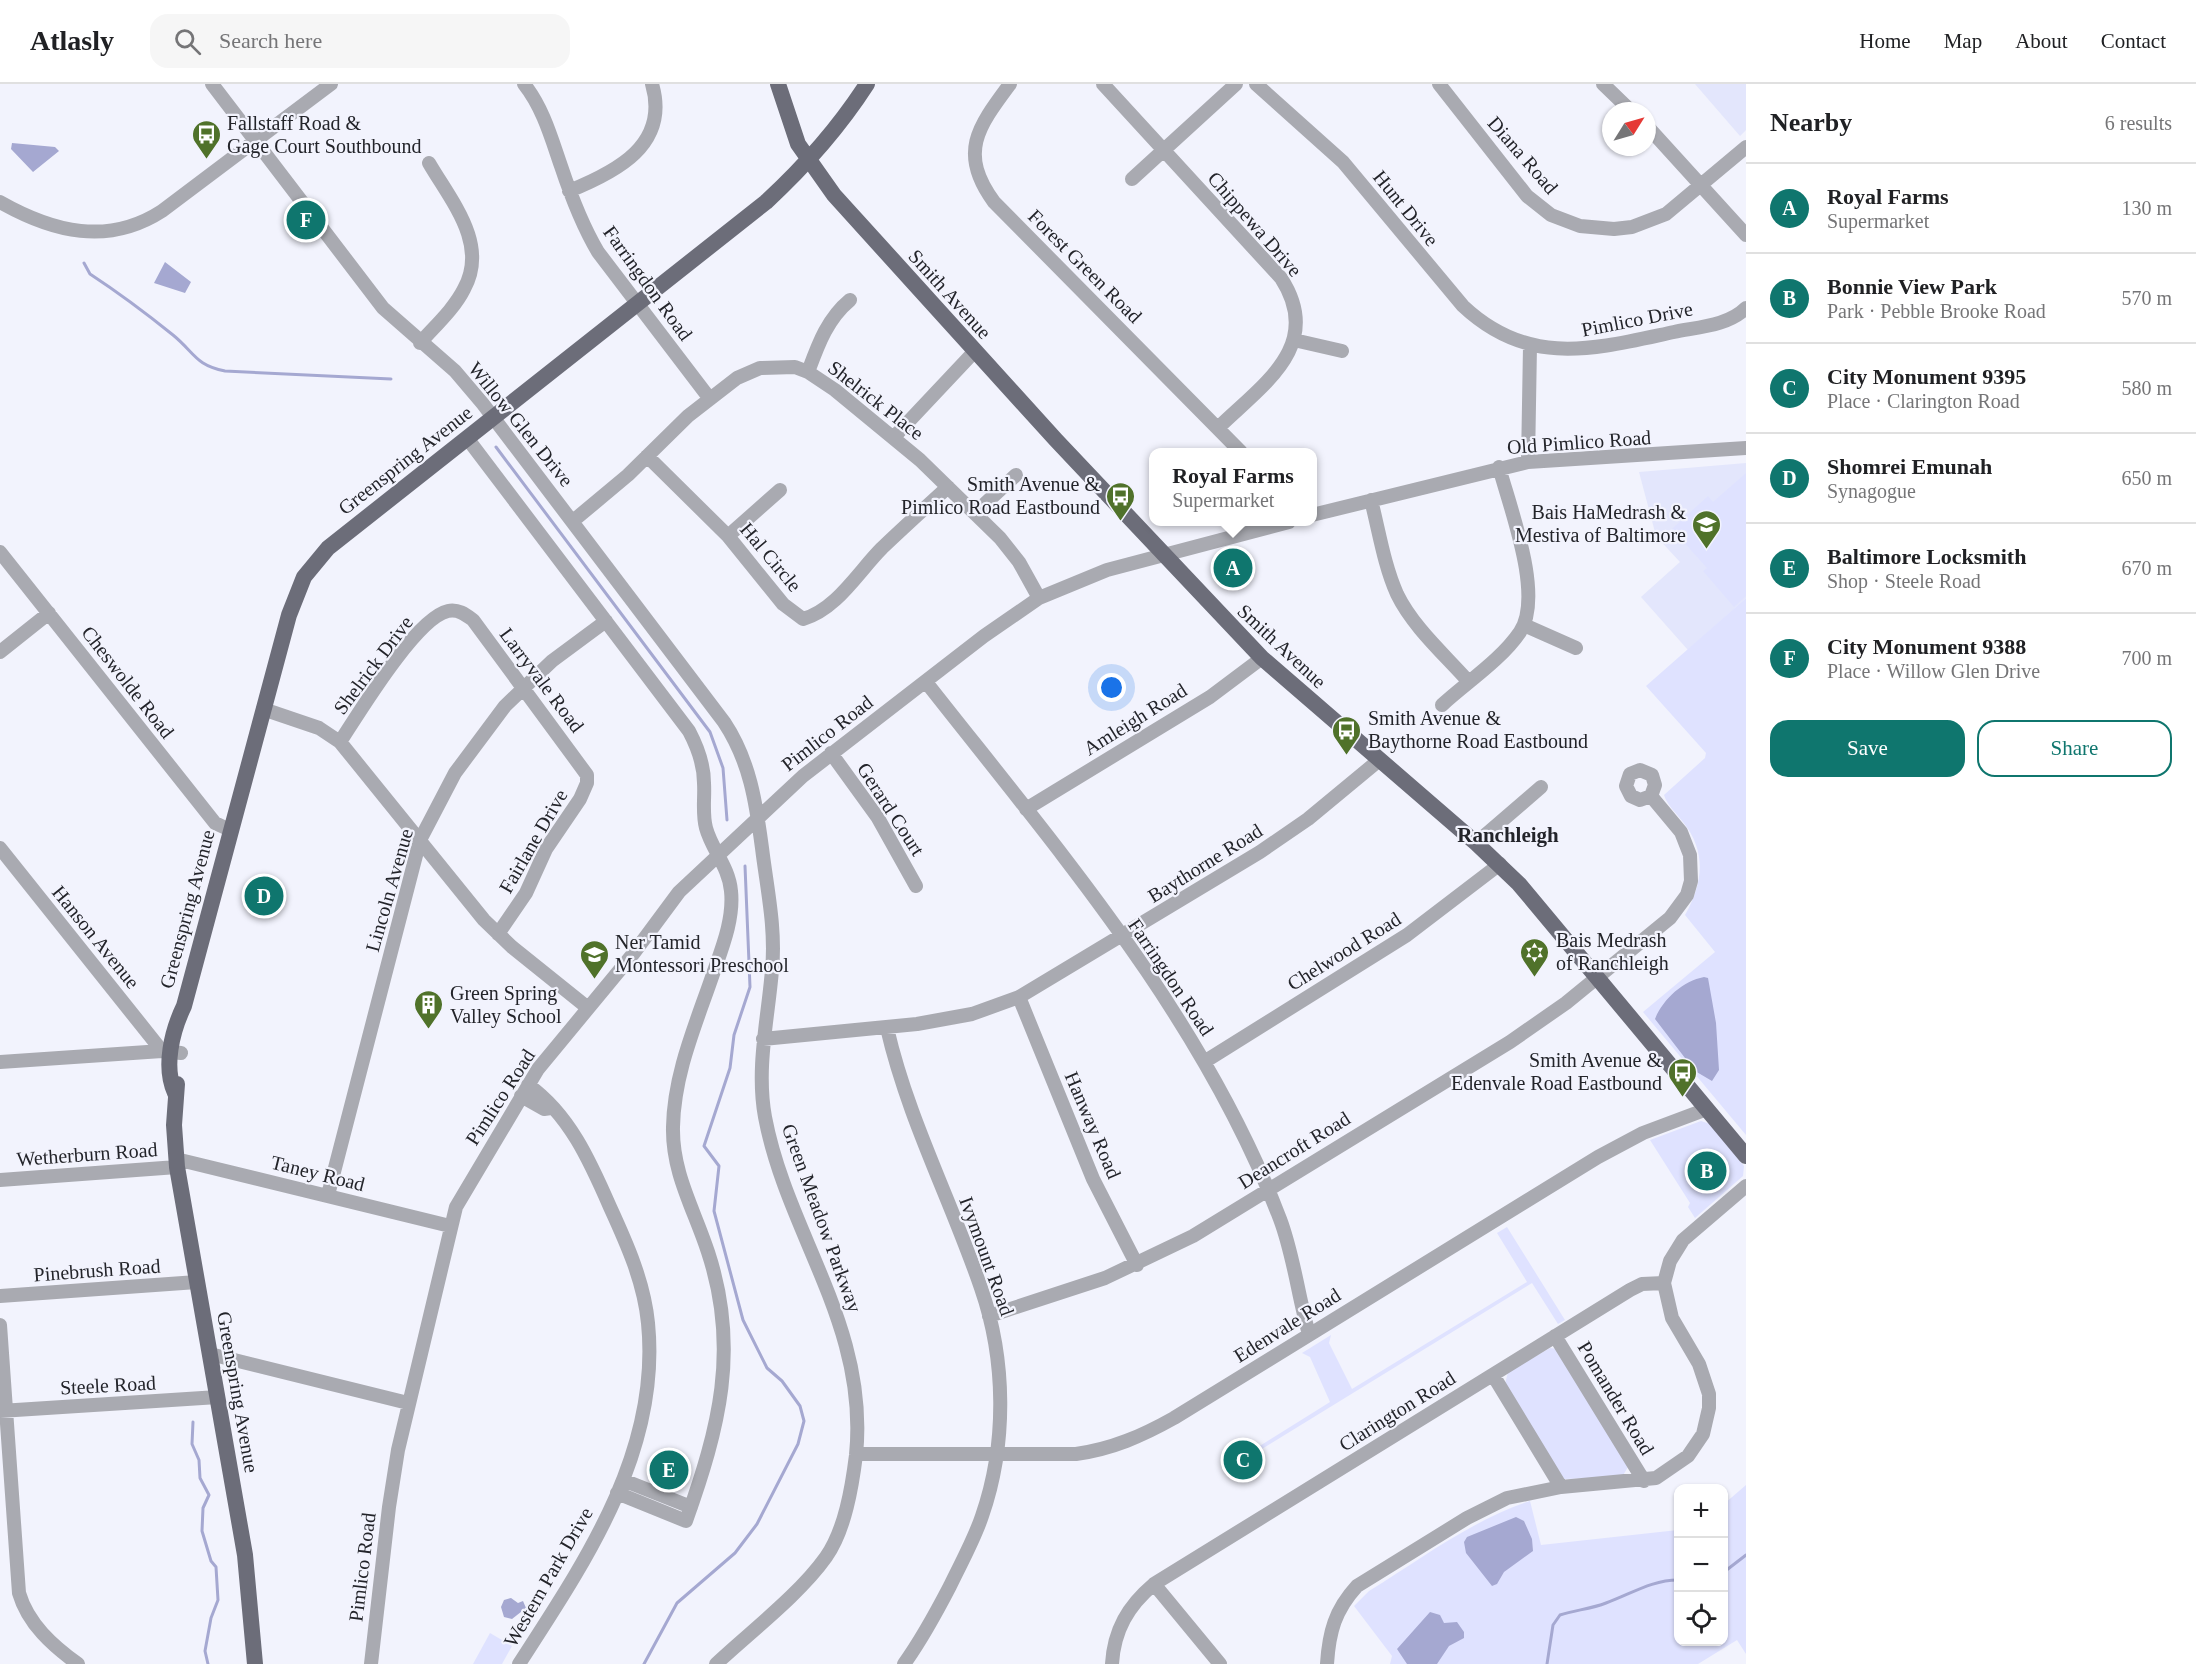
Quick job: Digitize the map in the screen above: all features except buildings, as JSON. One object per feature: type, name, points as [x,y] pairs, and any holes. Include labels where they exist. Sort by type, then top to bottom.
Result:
[{"type":"main road","name":"Smith Avenue","points":[[778,84],[798,144],[809,162],[834,195],[975,352],[1262,658],[1378,761],[1500,864],[1599,977],[1746,1156]]},
{"type":"main road","name":"Greenspring Avenue","points":[[255,1664],[250,1588],[177,1163],[171,1052],[186,1026],[184,1006],[263,709],[297,592],[314,564],[328,548],[752,213],[809,162],[839,125],[867,84]]},
{"type":"street","name":"Willow Glen Drive","points":[[212,84],[369,291],[394,320],[464,381],[493,417],[732,733],[746,765],[759,815]]},
{"type":"street","points":[[0,202],[63,229],[89,233],[123,229],[162,211],[332,84]]},
{"type":"street","name":"Farringdon Road","points":[[524,84],[542,111],[569,191],[586,231],[598,252],[710,399]]},
{"type":"street","points":[[569,191],[610,172],[641,147],[653,125],[656,114],[652,84]]},
{"type":"street","name":"Forest Green Road","points":[[1010,84],[987,116],[976,138],[974,163],[985,189],[994,202],[1236,448]]},
{"type":"street","name":"Chippewa Drive","points":[[1103,84],[1281,278],[1288,289],[1296,314],[1294,340],[1285,362],[1218,428]]},
{"type":"street","points":[[1132,179],[1236,84]]},
{"type":"street","name":"Hunt Drive","points":[[1256,84],[1343,162],[1463,306],[1484,324],[1530,346]]},
{"type":"street","name":"Diana Road","points":[[1439,84],[1527,196],[1564,221],[1597,229],[1632,227],[1666,214],[1746,147]]},
{"type":"street","points":[[1603,84],[1622,102]]},
{"type":"street","points":[[1656,136],[1746,235]]},
{"type":"street","points":[[420,343],[464,291],[473,263],[469,233],[429,163]]},
{"type":"street","points":[[808,372],[818,343],[832,318],[850,300]]},
{"type":"street","name":"Pimlico Drive","points":[[1530,346],[1558,350],[1603,347],[1726,321],[1746,308]]},
{"type":"street","points":[[1294,340],[1342,351]]},
{"type":"street","points":[[1528,462],[1530,346]]},
{"type":"street","points":[[894,437],[975,352]]},
{"type":"street","name":"Shelrick Place","points":[[573,521],[710,399],[737,378],[760,368],[781,366],[808,372],[894,437],[975,513],[1010,550],[1039,598]]},
{"type":"street","points":[[467,438],[681,718],[695,742],[703,766],[706,828],[730,882],[730,915],[723,946],[681,1068],[673,1125],[679,1178],[713,1269],[723,1338],[723,1374],[716,1430],[686,1521],[617,1493]]},
{"type":"street","name":"Old Pimlico Road","points":[[1317,514],[1499,467],[1528,462],[1746,448]]},
{"type":"street","name":"Hal Circle","points":[[647,456],[728,536],[783,604],[803,619],[815,615],[831,604],[882,548],[948,487]]},
{"type":"street","points":[[1442,705],[1510,644],[1524,625],[1530,589],[1499,467]]},
{"type":"street","points":[[975,513],[1016,475]]},
{"type":"street","points":[[728,536],[780,490]]},
{"type":"street","points":[[1371,500],[1391,579],[1398,596],[1412,616],[1468,681]]},
{"type":"street","points":[[1165,556],[1262,526]]},
{"type":"street","name":"Cheswolde Road","points":[[0,552],[215,823],[230,830]]},
{"type":"street","name":"Pimlico Road","points":[[371,1664],[389,1507],[408,1403],[450,1226],[466,1189],[525,1091],[679,892],[759,815],[831,753],[1039,598],[1079,579],[1165,556]]},
{"type":"street","name":"Shelrick Drive","points":[[340,742],[387,671],[433,619],[449,610],[458,610],[473,620]]},
{"type":"street","points":[[0,652],[49,613]]},
{"type":"street","name":"Larryvale Road","points":[[473,620],[581,763]]},
{"type":"street","name":"Lincoln Avenue","points":[[328,1196],[420,840],[460,765],[488,726],[523,687],[552,661],[606,621]]},
{"type":"street","points":[[1524,625],[1576,648]]},
{"type":"street","name":"Amleigh Road","points":[[1026,809],[1210,697],[1262,658]]},
{"type":"street","name":"Farringdon Road","points":[[926,682],[1026,809],[1122,937],[1169,1003],[1204,1062],[1267,1190],[1286,1235],[1309,1334]]},
{"type":"street","points":[[263,709],[308,723],[340,742],[498,934],[588,1008]]},
{"type":"street","name":"Gerard Court","points":[[831,753],[878,818],[916,886]]},
{"type":"street","name":"Baythorne Road","points":[[764,1039],[887,1028],[972,1014],[1018,997],[1122,937],[1286,835],[1378,761]]},
{"type":"street","name":"Fairlane Drive","points":[[498,934],[526,893],[546,849],[585,790],[587,775],[581,763]]},
{"type":"street","points":[[1476,843],[1541,788]]},
{"type":"street","name":"Deancroft Road","points":[[989,1316],[1137,1265],[1193,1236],[1510,1042],[1599,977],[1680,908],[1691,881],[1690,855],[1685,840],[1651,796]]},
{"type":"street","name":"Green Meadow Parkway","points":[[716,1664],[802,1583],[826,1557],[839,1530],[856,1454],[854,1388],[845,1343],[828,1287],[776,1160],[765,1116],[762,1076],[773,946],[770,894],[759,815]]},
{"type":"street","name":"Hanson Avenue","points":[[0,848],[171,1052]]},
{"type":"street","name":"Chelwood Road","points":[[1204,1062],[1407,935],[1500,864]]},
{"type":"street","name":"Hanway Road","points":[[1018,997],[1093,1179],[1137,1265]]},
{"type":"street","name":"Ivymount Road","points":[[887,1028],[910,1110],[981,1288],[999,1369],[1000,1408],[997,1454],[990,1491],[973,1539],[933,1619],[904,1664]]},
{"type":"street","points":[[0,1062],[171,1052]]},
{"type":"street","name":"Western Park Drive","points":[[519,1664],[592,1549],[623,1480],[639,1432],[650,1372],[648,1323],[643,1291],[635,1266],[588,1157],[572,1130],[551,1108],[544,1108],[525,1091]]},
{"type":"street","name":"Edenvale Road","points":[[856,1454],[1076,1454],[1096,1451],[1131,1440],[1174,1418],[1598,1157],[1643,1133],[1707,1109]]},
{"type":"street","name":"Taney Road","points":[[177,1163],[450,1226]]},
{"type":"street","name":"Wetherburn Road","points":[[0,1180],[177,1163]]},
{"type":"street","points":[[1327,1664],[1333,1621],[1346,1599],[1369,1577],[1486,1507],[1530,1492],[1561,1487],[1644,1481],[1666,1473],[1688,1456],[1703,1434],[1709,1408],[1706,1378],[1672,1318],[1664,1283],[1670,1261],[1683,1240],[1746,1186]]},
{"type":"street","name":"Pinebrush Road","points":[[0,1296],[197,1282]]},
{"type":"street","name":"Clarington Road","points":[[1112,1664],[1114,1641],[1125,1616],[1140,1596],[1154,1584],[1630,1290],[1642,1284],[1664,1283]]},
{"type":"street","points":[[0,1325],[4,1411],[19,1593],[25,1611],[37,1628],[78,1664]]},
{"type":"street","name":"Pomander Road","points":[[1556,1336],[1644,1481]]},
{"type":"street","points":[[210,1354],[408,1403]]},
{"type":"street","points":[[1493,1375],[1561,1487]]},
{"type":"street","name":"Steele Road","points":[[4,1411],[218,1397]]},
{"type":"street","points":[[623,1480],[691,1507]]},
{"type":"street","points":[[1154,1584],[1220,1664]]},
{"type":"shaded area","points":[[1695,84],[1746,84],[1746,130],[1740,136]]},
{"type":"shaded area","points":[[12,143],[55,147],[59,151],[33,172],[11,149]]},
{"type":"shaded area","points":[[165,262],[191,282],[185,293],[154,283]]},
{"type":"shaded area","name":"Bais HaMedrash & Mestiva of Baltimore","points":[[1746,463],[1746,598],[1688,650],[1641,597],[1680,562],[1656,536],[1639,472]]},
{"type":"shaded area","points":[[1746,473],[1746,596],[1734,607],[1703,571],[1707,568],[1672,529],[1708,496],[1713,502]]},
{"type":"shaded area","points":[[1746,598],[1746,1135],[1643,1012],[1715,952],[1685,915],[1699,879],[1699,856],[1691,833],[1664,795],[1705,758],[1706,753],[1646,686]]},
{"type":"shaded area","points":[[1704,977],[1708,978],[1716,1023],[1719,1070],[1712,1081],[1695,1071],[1655,1019],[1668,998],[1675,992],[1689,982]]},
{"type":"shaded area","points":[[1701,1121],[1710,1124],[1744,1166],[1743,1176],[1695,1218],[1688,1207],[1690,1203],[1650,1140]]},
{"type":"shaded area","points":[[1507,1227],[1565,1320],[1558,1324],[1532,1283],[1244,1460],[1242,1457],[1330,1402],[1310,1357],[1302,1353],[1331,1335],[1329,1343],[1352,1389],[1527,1282],[1497,1233]]},
{"type":"shaded area","points":[[1550,1348],[1558,1349],[1628,1467],[1622,1477],[1564,1479],[1505,1384],[1508,1372]]},
{"type":"shaded area","points":[[1746,1485],[1746,1654],[1737,1640],[1728,1646],[1728,1501]]},
{"type":"shaded area","points":[[1530,1501],[1541,1545],[1674,1530],[1674,1646],[1727,1646],[1698,1664],[1390,1664],[1392,1656],[1354,1606],[1369,1591],[1467,1529]]},
{"type":"shaded area","points":[[1516,1517],[1524,1521],[1532,1539],[1533,1551],[1504,1572],[1497,1584],[1492,1586],[1466,1553],[1464,1542],[1467,1537]]},
{"type":"shaded area","points":[[511,1598],[518,1603],[523,1601],[526,1608],[512,1619],[504,1617],[501,1607],[504,1600]]},
{"type":"shaded area","points":[[1430,1612],[1440,1615],[1444,1623],[1457,1622],[1464,1632],[1464,1638],[1449,1646],[1437,1664],[1407,1664],[1397,1649]]},
{"type":"shaded area","points":[[490,1633],[512,1646],[502,1664],[473,1664]]},
{"type":"waterway","points":[[84,263],[90,274],[163,327],[196,358],[207,365],[225,371],[391,379]]},
{"type":"waterway","points":[[496,447],[710,732],[723,768],[727,820]]},
{"type":"waterway","points":[[644,1664],[677,1603],[735,1553],[757,1524],[798,1444],[804,1421],[800,1406],[782,1381],[767,1368],[743,1320],[714,1211],[719,1166],[704,1146],[730,1068],[734,1035],[750,987],[745,866]]},
{"type":"waterway","points":[[193,1422],[192,1444],[199,1460],[200,1478],[209,1495],[203,1508],[202,1531],[211,1561],[216,1567],[218,1600],[211,1618],[205,1651],[208,1664]]},
{"type":"waterway","points":[[1728,1569],[1746,1555]]},
{"type":"waterway","points":[[1547,1664],[1553,1625],[1560,1615],[1600,1605],[1659,1582],[1674,1580]]},
{"type":"place","name":"Fallstaff Road & Gage Court Southbound","points":[[206,160]]},
{"type":"place","name":"City Monument 9388","points":[[306,220]]},
{"type":"place","name":"Smith Avenue & Pimlico Road Eastbound","points":[[1121,522]]},
{"type":"place","name":"Bais HaMedrash & Mestiva of Baltimore","points":[[1707,550]]},
{"type":"place","name":"Royal Farms","points":[[1233,568]]},
{"type":"place","name":"Smith Avenue & Baythorne Road Eastbound","points":[[1347,756]]},
{"type":"place","name":"Shomrei Emunah","points":[[264,896]]},
{"type":"place","name":"Bais Medrash of Ranchleigh","points":[[1535,978]]},
{"type":"place","name":"Ner Tamid Montessori Preschool","points":[[594,980]]},
{"type":"place","name":"Green Spring Valley School","points":[[429,1030]]},
{"type":"place","name":"Smith Avenue & Edenvale Road Eastbound","points":[[1683,1098]]},
{"type":"place","name":"Bonnie View Park","points":[[1707,1171]]},
{"type":"place","name":"City Monument 9395","points":[[1243,1460]]},
{"type":"place","name":"Baltimore Locksmith","points":[[669,1470]]},
{"type":"district","name":"Ranchleigh","points":[[1508,835]]}]
